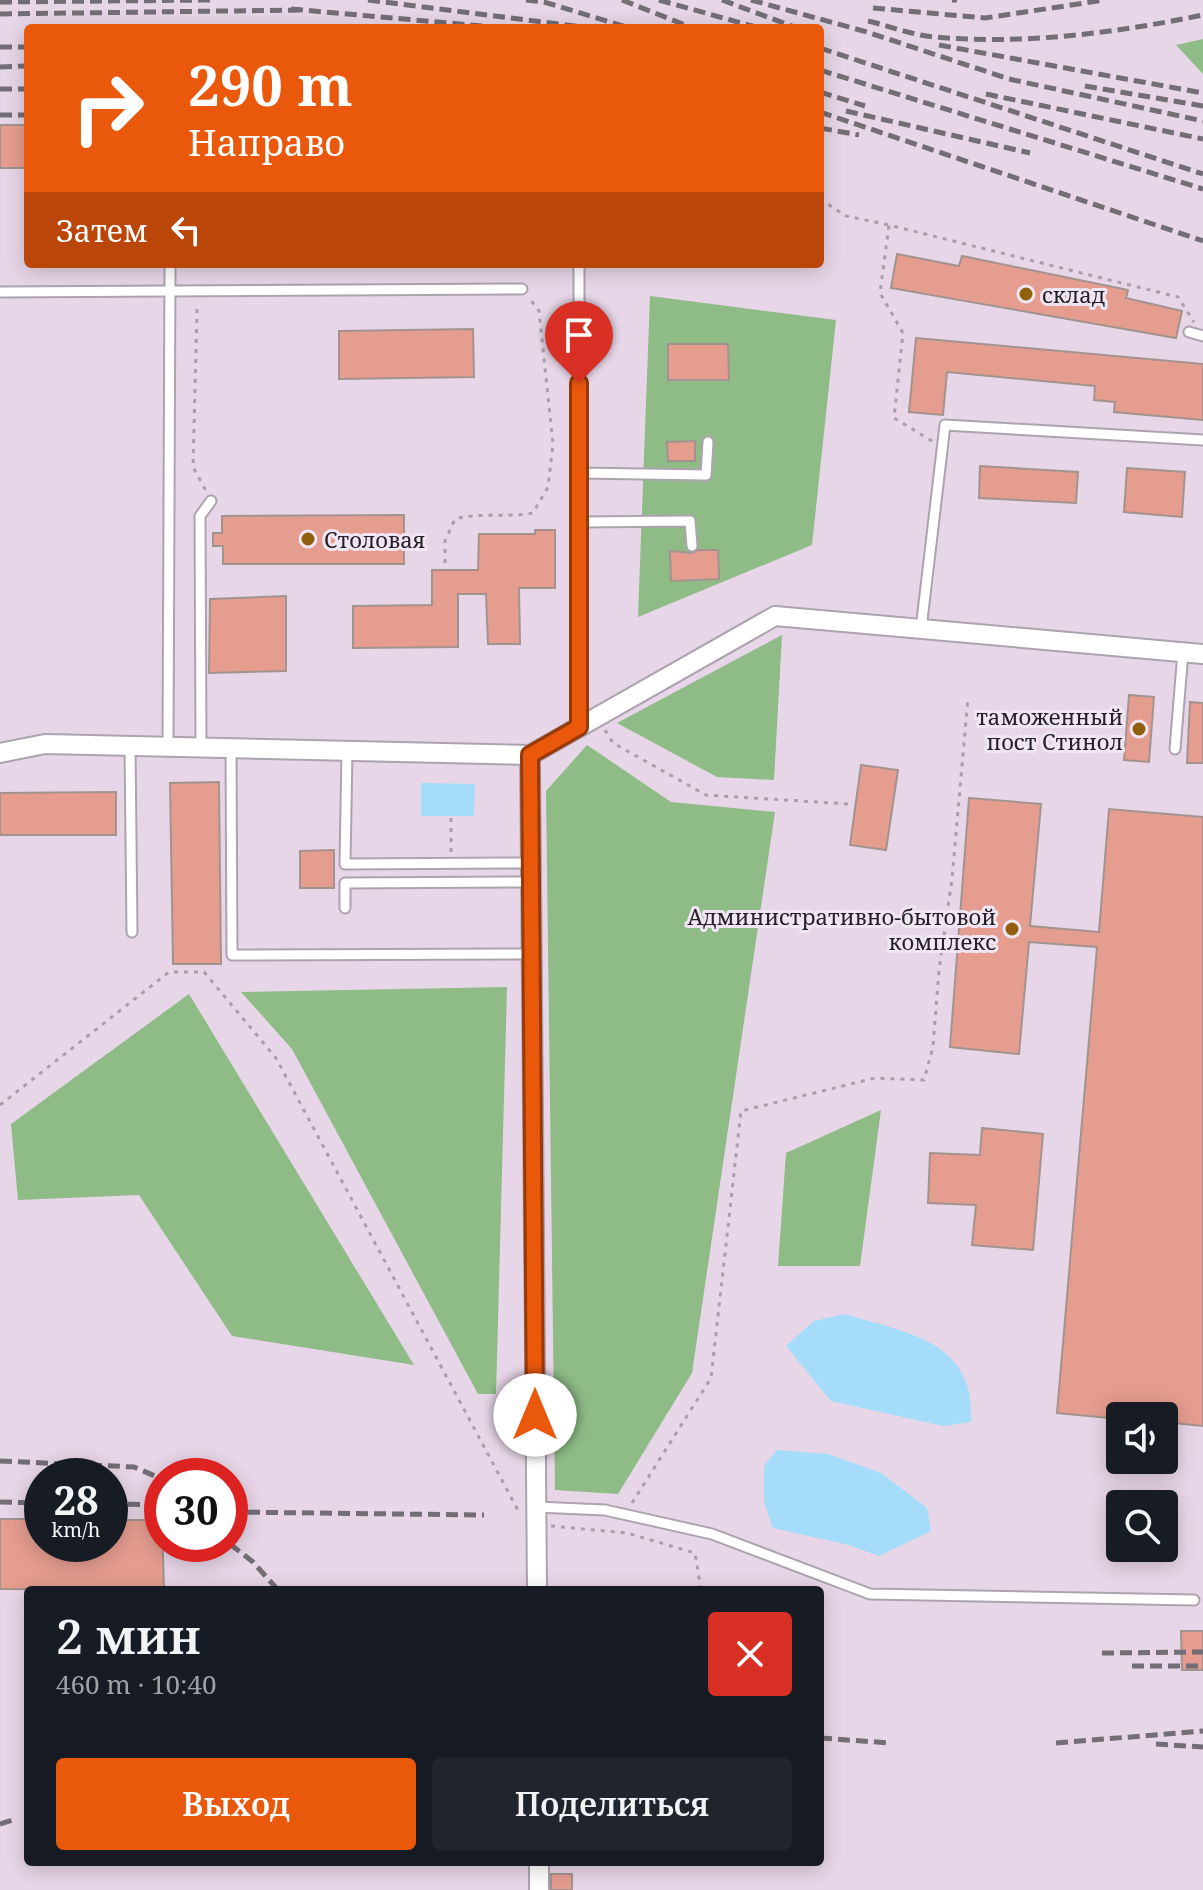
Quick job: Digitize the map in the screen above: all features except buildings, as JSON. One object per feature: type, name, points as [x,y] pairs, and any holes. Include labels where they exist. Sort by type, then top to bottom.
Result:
[{"type":"street","points":[[0,753],[45,744],[530,755],[775,616],[1203,654]]},
{"type":"street","points":[[530,755],[532,954],[528,1512],[537,1586]]},
{"type":"street","points":[[539,1866],[539,1890]]},
{"type":"lane","points":[[168,747],[170,268]]},
{"type":"lane","points":[[579,268],[579,727]]},
{"type":"lane","points":[[0,292],[522,289]]},
{"type":"lane","points":[[1189,332],[1203,336]]},
{"type":"lane","points":[[921,629],[945,425],[1203,440]]},
{"type":"lane","points":[[579,473],[706,475],[708,442]]},
{"type":"lane","points":[[201,748],[200,516],[211,501]]},
{"type":"lane","points":[[579,522],[690,521],[692,546]]},
{"type":"lane","points":[[1175,749],[1183,652]]},
{"type":"lane","points":[[130,746],[132,932]]},
{"type":"lane","points":[[231,748],[232,955],[532,954]]},
{"type":"lane","points":[[347,751],[345,864],[531,863]]},
{"type":"lane","points":[[345,908],[345,883],[531,882]]},
{"type":"lane","points":[[528,1512],[625,1514],[712,1534],[870,1594],[1194,1600]]},
{"type":"path","points":[[824,202],[846,216],[1178,297],[1203,336]]},
{"type":"path","points":[[889,225],[880,293],[903,333],[894,418],[942,447]]},
{"type":"path","points":[[445,563],[445,541],[455,519],[469,515],[505,518],[533,513],[548,487],[553,444],[539,311],[522,289]]},
{"type":"path","points":[[197,309],[193,467],[211,501]]},
{"type":"path","points":[[627,1533],[625,1514],[711,1378],[741,1111],[875,1078],[924,1080],[933,1047],[968,698]]},
{"type":"path","points":[[597,717],[613,743],[706,795],[848,804]]},
{"type":"path","points":[[451,816],[451,863]]},
{"type":"path","points":[[0,1105],[169,972],[204,972],[276,1058],[528,1512]]},
{"type":"path","points":[[549,1539],[549,1526],[627,1533],[695,1553],[700,1586]]},
{"type":"shaded area","points":[[0,0],[1203,0],[1203,1890],[0,1890]]},
{"type":"green space","points":[[1203,39],[1203,74],[1176,45]]},
{"type":"green space","points":[[650,296],[836,320],[812,545],[638,617]]},
{"type":"green space","points":[[782,635],[774,780],[717,777],[617,723]]},
{"type":"green space","points":[[587,745],[671,802],[775,812],[692,1373],[618,1494],[555,1490],[546,791]]},
{"type":"green space","points":[[507,987],[496,1394],[478,1394],[292,1049],[241,992]]},
{"type":"green space","points":[[189,994],[414,1365],[232,1336],[139,1195],[18,1200],[11,1124]]},
{"type":"green space","points":[[881,1110],[860,1266],[778,1266],[786,1153]]},
{"type":"water","points":[[421,783],[475,784],[474,816],[421,816]]},
{"type":"water","points":[[844,1314],[914,1335],[950,1357],[962,1374],[970,1395],[971,1422],[943,1426],[831,1401],[786,1346],[814,1321]]},
{"type":"water","points":[[777,1450],[828,1454],[881,1473],[927,1508],[931,1531],[879,1556],[849,1545],[773,1528],[764,1502],[764,1466]]},
{"type":"railway","points":[[0,2],[210,0]]},
{"type":"railway","points":[[368,0],[559,24]]},
{"type":"railway","points":[[526,0],[544,2],[617,24]]},
{"type":"railway","points":[[622,0],[683,24]]},
{"type":"railway","points":[[659,0],[745,24]]},
{"type":"railway","points":[[722,0],[786,24]]},
{"type":"railway","points":[[751,0],[867,32],[1009,79],[1203,121]]},
{"type":"railway","points":[[952,0],[957,0]]},
{"type":"railway","points":[[873,8],[985,18],[1105,0]]},
{"type":"railway","points":[[291,9],[460,24]]},
{"type":"railway","points":[[0,14],[300,10]]},
{"type":"railway","points":[[868,21],[926,36],[1001,39],[1103,32],[1203,15]]},
{"type":"railway","points":[[939,45],[1203,93]]},
{"type":"railway","points":[[0,47],[24,47]]},
{"type":"railway","points":[[824,49],[1203,174]]},
{"type":"railway","points":[[0,67],[24,66]]},
{"type":"railway","points":[[824,71],[1203,189]]},
{"type":"railway","points":[[1085,86],[1203,106]]},
{"type":"railway","points":[[0,89],[24,89]]},
{"type":"railway","points":[[824,93],[865,106]]},
{"type":"railway","points":[[986,94],[1203,139]]},
{"type":"railway","points":[[846,111],[1030,153]]},
{"type":"railway","points":[[824,113],[1203,241]]},
{"type":"railway","points":[[0,115],[24,115]]},
{"type":"railway","points":[[824,129],[859,135]]},
{"type":"railway","points":[[0,1461],[134,1467],[144,1471]]},
{"type":"railway","points":[[0,1502],[24,1503]]},
{"type":"railway","points":[[128,1504],[144,1505]]},
{"type":"railway","points":[[248,1512],[484,1515]]},
{"type":"railway","points":[[248,1558],[274,1586]]},
{"type":"railway","points":[[1102,1653],[1203,1652]]},
{"type":"railway","points":[[1132,1666],[1203,1666]]},
{"type":"railway","points":[[1056,1743],[1203,1731]]},
{"type":"railway","points":[[824,1738],[890,1743]]},
{"type":"railway","points":[[1156,1744],[1203,1747]]},
{"type":"railway","points":[[0,1824],[16,1819]]},
{"type":"place","name":"склад","points":[[1026,294]]},
{"type":"place","name":"Столовая","points":[[308,539]]},
{"type":"place","name":"таможенный пост Стинол","points":[[1139,729]]},
{"type":"place","name":"Административно-бытовой комплекс","points":[[1012,929]]},
{"type":"route","points":[[535,1415],[530,755],[579,727],[579,383]]}]
